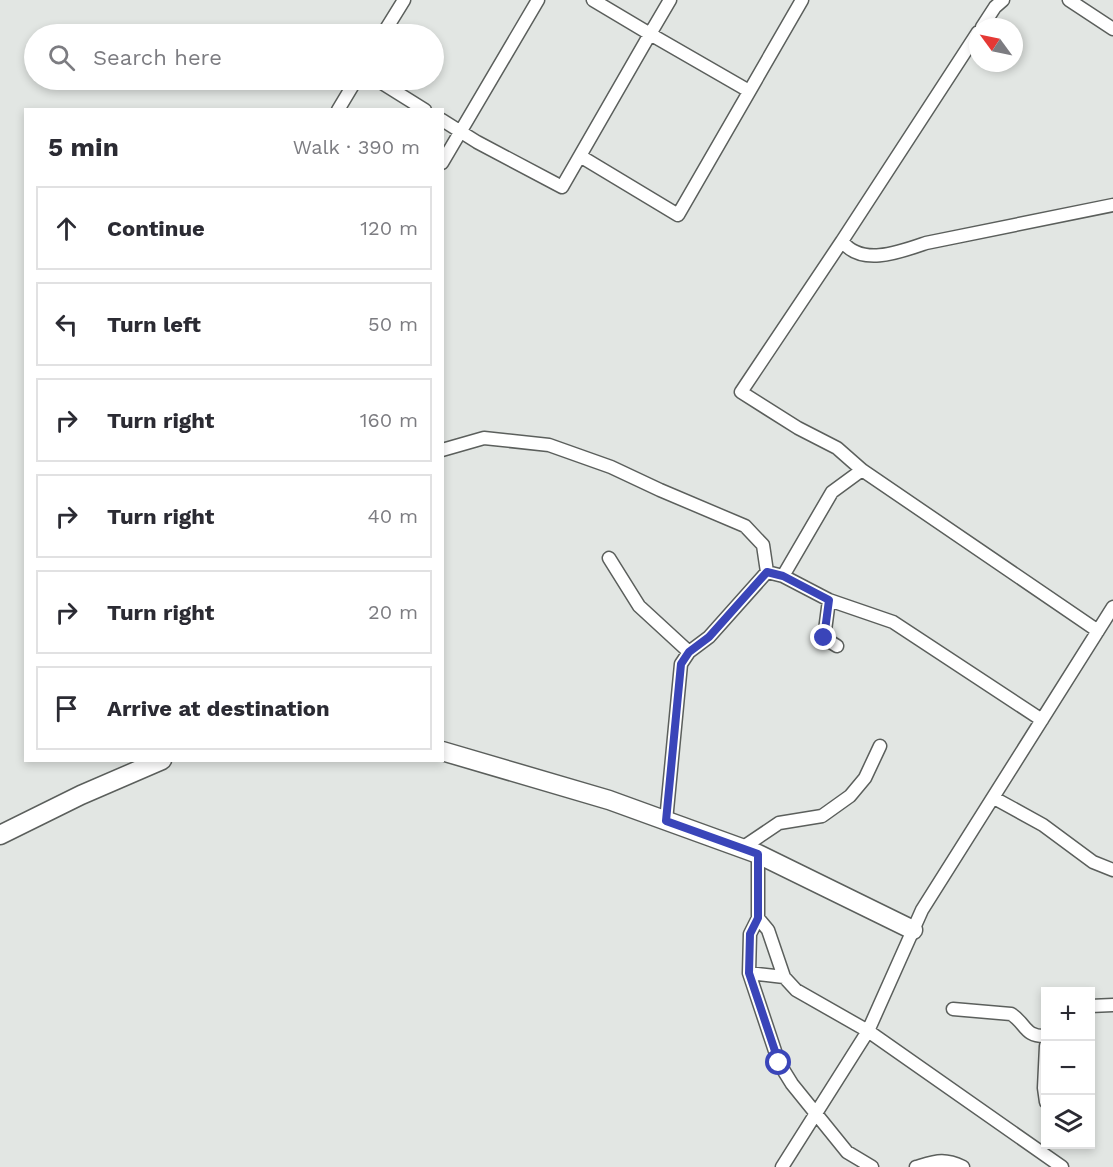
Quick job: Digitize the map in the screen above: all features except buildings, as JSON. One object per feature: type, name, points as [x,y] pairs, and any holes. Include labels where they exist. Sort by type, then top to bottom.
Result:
[{"type":"street","points":[[389,24],[404,0]]},
{"type":"street","points":[[444,160],[538,0]]},
{"type":"street","points":[[593,0],[749,91]]},
{"type":"street","points":[[444,121],[562,187],[670,0]]},
{"type":"street","points":[[580,156],[678,215],[802,0]]},
{"type":"street","points":[[987,18],[1003,0]]},
{"type":"street","points":[[1070,0],[1113,29]]},
{"type":"street","points":[[969,46],[741,392],[798,428],[837,448],[862,470],[1098,631]]},
{"type":"street","points":[[339,108],[350,90]]},
{"type":"street","points":[[393,90],[422,108]]},
{"type":"street","points":[[842,241],[849,250],[863,255],[897,253],[926,243],[1113,205]]},
{"type":"street","points":[[444,449],[484,438],[549,445],[611,466],[660,490],[746,526],[763,545],[767,572]]},
{"type":"street","points":[[783,576],[832,492],[862,470]]},
{"type":"street","points":[[609,558],[639,606],[689,652]]},
{"type":"street","points":[[767,572],[783,576],[829,600],[893,622],[1042,720]]},
{"type":"street","points":[[666,821],[681,664],[689,652],[709,637],[767,572]]},
{"type":"street","points":[[829,600],[824,638],[837,646]]},
{"type":"street","points":[[782,1167],[868,1031],[922,910],[1113,607]]},
{"type":"street","points":[[750,851],[779,823],[822,816],[850,796],[865,778],[880,746]]},
{"type":"street","points":[[444,752],[609,800],[750,851],[914,930]]},
{"type":"street","points":[[0,835],[81,795],[157,762]]},
{"type":"street","points":[[994,798],[1043,825],[1093,862],[1113,870]]},
{"type":"street","points":[[750,851],[758,918],[768,930],[784,977],[796,990],[868,1031],[1057,1163]]},
{"type":"street","points":[[758,918],[750,934],[749,973],[779,1063],[792,1084],[847,1152],[872,1167]]},
{"type":"street","points":[[749,973],[784,977]]},
{"type":"street","points":[[1095,1006],[1113,1005]]},
{"type":"street","points":[[952,1009],[1011,1014],[1019,1019],[1026,1032],[1041,1037]]},
{"type":"street","points":[[916,1167],[948,1160],[963,1167]]},
{"type":"route","points":[[779,1063],[749,973],[750,934],[758,918],[758,854],[666,821],[681,664],[689,652],[709,637],[767,572],[783,576],[829,600],[824,638]]}]
